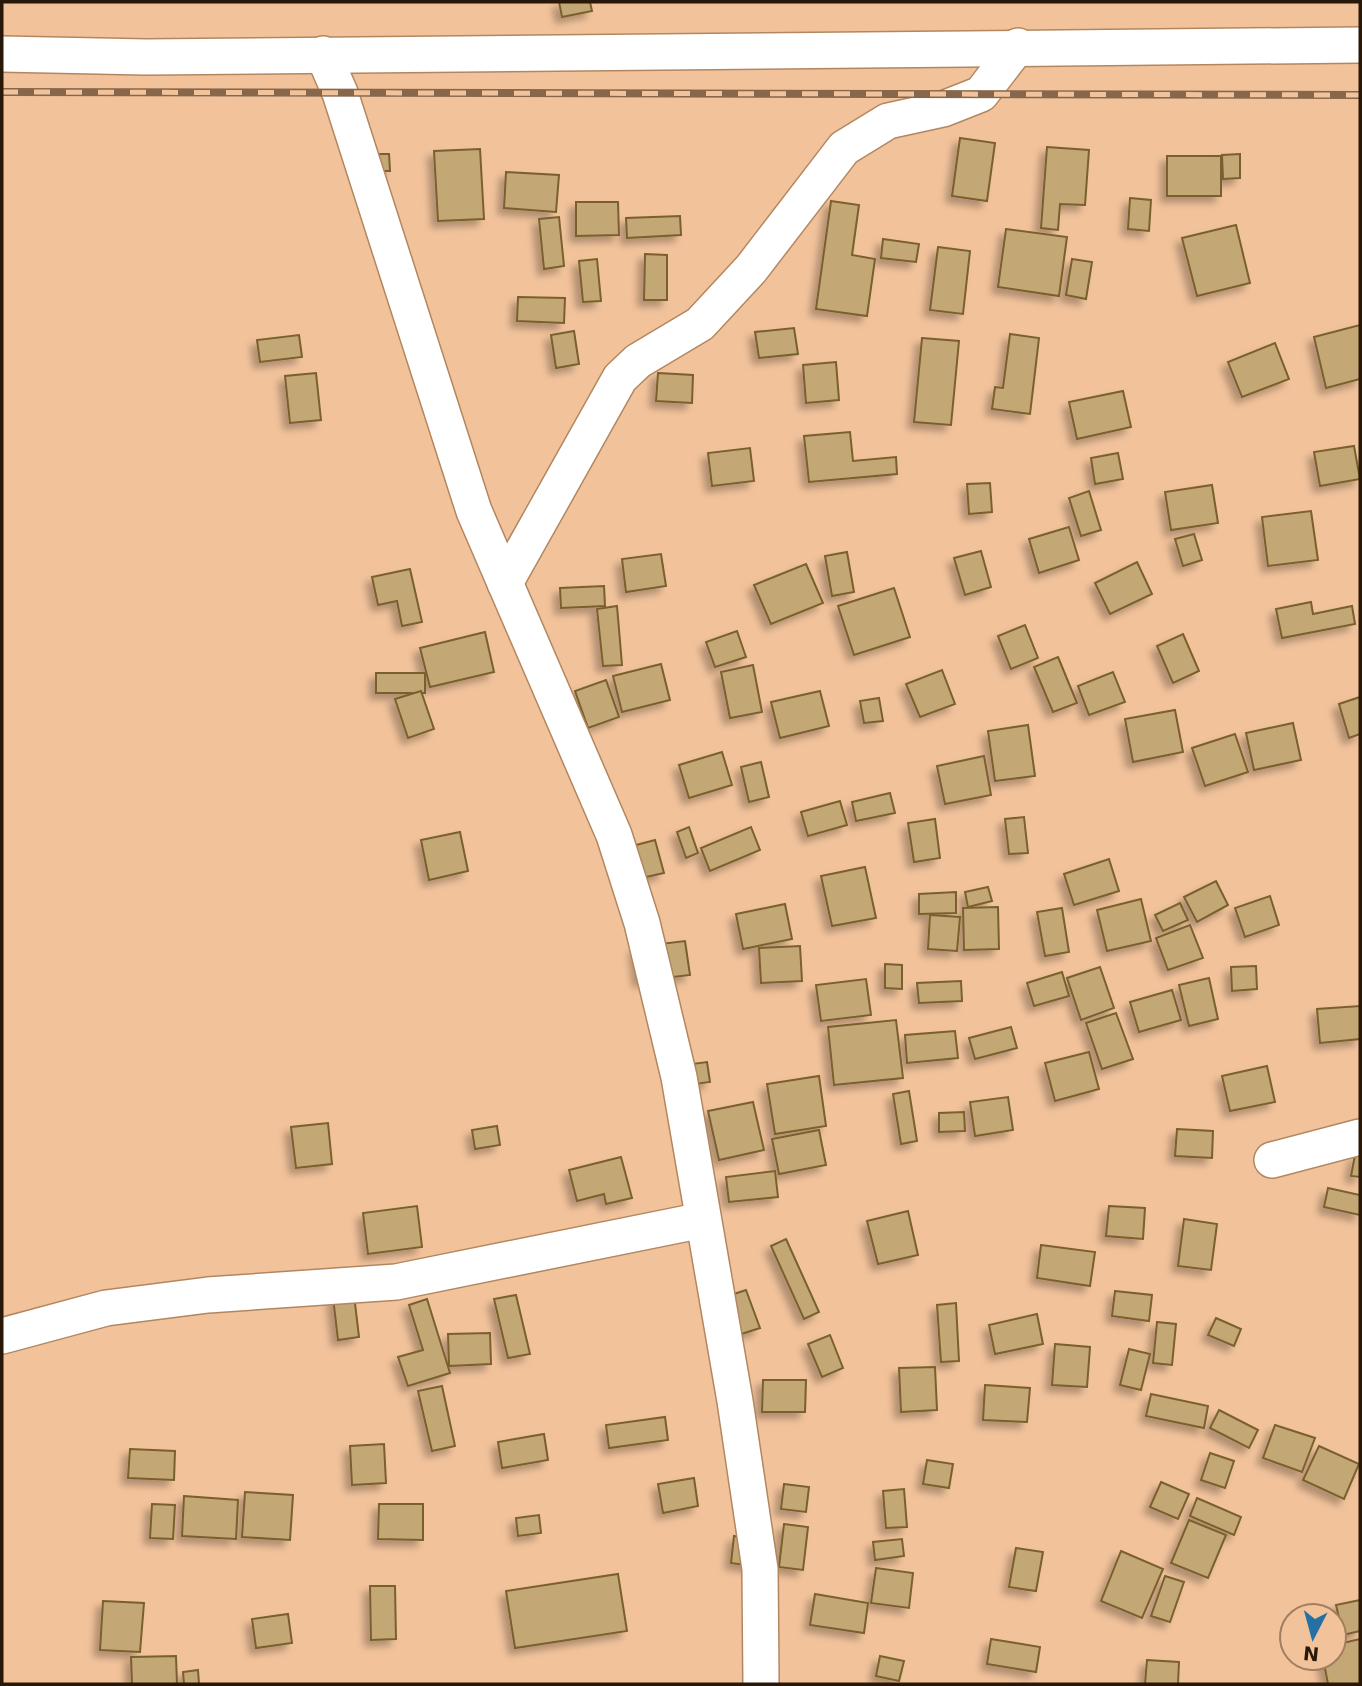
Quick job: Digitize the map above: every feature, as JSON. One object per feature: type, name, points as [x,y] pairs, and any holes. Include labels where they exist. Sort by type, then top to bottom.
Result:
[{"type":"street","points":[[2,54],[146,57],[1017,46],[1360,45]]},
{"type":"street","points":[[505,583],[620,378],[638,361],[701,324],[751,269],[844,148],[888,121],[943,109],[981,94],[1017,46]]},
{"type":"street","points":[[323,54],[340,93],[474,511],[614,835],[642,923],[679,1077],[735,1401],[760,1569],[761,1684]]},
{"type":"street","points":[[1272,1160],[1360,1136]]},
{"type":"street","points":[[2,1336],[106,1308],[208,1295],[396,1282],[703,1220]]},
{"type":"building","points":[[559,2],[590,2],[592,11],[562,17]]},
{"type":"building","points":[[960,138],[995,143],[987,201],[952,196]]},
{"type":"building","points":[[1047,147],[1089,150],[1085,205],[1060,204],[1058,230],[1041,228]]},
{"type":"building","points":[[480,149],[484,219],[438,221],[434,151]]},
{"type":"building","points":[[363,154],[389,154],[390,171],[363,171]]},
{"type":"building","points":[[1240,154],[1240,178],[1223,179],[1222,155]]},
{"type":"building","points":[[1167,156],[1221,156],[1221,196],[1167,196]]},
{"type":"building","points":[[506,172],[559,175],[556,212],[504,208]]},
{"type":"building","points":[[1130,198],[1151,200],[1149,231],[1128,229]]},
{"type":"building","points":[[831,201],[859,205],[852,255],[875,259],[867,316],[816,309]]},
{"type":"building","points":[[576,202],[618,202],[619,235],[576,236]]},
{"type":"building","points":[[680,216],[681,235],[627,238],[626,218]]},
{"type":"building","points":[[559,217],[564,266],[544,269],[539,219]]},
{"type":"building","points":[[1236,225],[1250,283],[1197,296],[1182,238]]},
{"type":"building","points":[[1006,229],[1067,237],[1059,296],[998,287]]},
{"type":"building","points":[[883,239],[919,244],[916,262],[881,258]]},
{"type":"building","points":[[938,247],[970,251],[963,314],[930,310]]},
{"type":"building","points":[[645,254],[667,255],[667,300],[644,300]]},
{"type":"building","points":[[597,259],[601,301],[583,302],[579,261]]},
{"type":"building","points":[[1072,259],[1092,262],[1086,299],[1066,295]]},
{"type":"building","points":[[518,297],[565,298],[564,323],[517,321]]},
{"type":"building","points":[[1360,325],[1360,379],[1326,388],[1314,337]]},
{"type":"building","points":[[794,328],[798,354],[759,358],[755,332]]},
{"type":"building","points":[[574,331],[579,364],[556,368],[551,335]]},
{"type":"building","points":[[1010,334],[1039,338],[1030,414],[992,409],[995,387],[1003,388]]},
{"type":"building","points":[[299,335],[302,357],[260,362],[257,340]]},
{"type":"building","points":[[922,338],[959,341],[951,425],[914,422]]},
{"type":"building","points":[[1275,343],[1289,379],[1242,397],[1228,362]]},
{"type":"building","points":[[836,362],[839,400],[806,403],[803,365]]},
{"type":"building","points":[[316,373],[321,420],[290,423],[285,376]]},
{"type":"building","points":[[658,373],[693,375],[692,403],[656,401]]},
{"type":"building","points":[[1123,391],[1131,427],[1077,439],[1069,402]]},
{"type":"building","points":[[850,432],[853,461],[896,457],[897,474],[809,482],[804,436]]},
{"type":"building","points":[[1354,446],[1360,479],[1320,486],[1314,452]]},
{"type":"building","points":[[750,448],[754,481],[712,486],[708,453]]},
{"type":"building","points":[[1118,453],[1123,479],[1095,484],[1091,458]]},
{"type":"building","points":[[990,483],[992,512],[969,514],[967,484]]},
{"type":"building","points":[[1212,485],[1218,523],[1171,530],[1165,492]]},
{"type":"building","points":[[1089,491],[1101,530],[1081,536],[1069,498]]},
{"type":"building","points":[[1311,511],[1318,560],[1268,566],[1262,517]]},
{"type":"building","points":[[1069,527],[1079,560],[1039,573],[1029,539]]},
{"type":"building","points":[[1194,534],[1202,560],[1183,566],[1175,539]]},
{"type":"building","points":[[981,551],[991,587],[965,595],[954,558]]},
{"type":"building","points":[[847,552],[854,592],[832,596],[825,556]]},
{"type":"building","points":[[661,554],[666,586],[626,592],[622,559]]},
{"type":"building","points":[[1137,562],[1152,594],[1110,614],[1095,583]]},
{"type":"building","points":[[806,564],[823,603],[771,624],[754,585]]},
{"type":"building","points":[[410,569],[422,622],[402,626],[397,601],[378,605],[372,577]]},
{"type":"building","points":[[604,586],[605,606],[561,608],[560,588]]},
{"type":"building","points":[[894,588],[910,637],[854,655],[838,606]]},
{"type":"building","points":[[1311,602],[1313,614],[1352,606],[1355,624],[1282,638],[1276,609]]},
{"type":"building","points":[[617,606],[622,665],[603,666],[597,609]]},
{"type":"building","points":[[1025,625],[1038,658],[1011,669],[998,636]]},
{"type":"building","points":[[737,631],[746,657],[715,667],[706,642]]},
{"type":"building","points":[[485,632],[494,672],[430,687],[420,648]]},
{"type":"building","points":[[1183,634],[1199,671],[1173,683],[1157,646]]},
{"type":"building","points":[[1058,657],[1077,703],[1053,712],[1034,667]]},
{"type":"building","points":[[661,664],[670,700],[622,712],[613,676]]},
{"type":"building","points":[[753,665],[762,712],[730,718],[721,672]]},
{"type":"building","points":[[942,670],[955,704],[920,717],[906,684]]},
{"type":"building","points":[[1113,672],[1125,702],[1089,715],[1078,686]]},
{"type":"building","points":[[376,673],[425,673],[425,693],[376,693]]},
{"type":"building","points":[[606,680],[619,717],[588,728],[575,691]]},
{"type":"building","points":[[421,691],[434,729],[408,738],[395,699]]},
{"type":"building","points":[[820,691],[829,726],[780,738],[771,702]]},
{"type":"building","points":[[1360,697],[1360,734],[1349,738],[1339,704]]},
{"type":"building","points":[[879,698],[883,721],[864,723],[860,701]]},
{"type":"building","points":[[1175,710],[1183,752],[1133,762],[1125,719]]},
{"type":"building","points":[[1293,723],[1301,760],[1254,770],[1246,733]]},
{"type":"building","points":[[1028,725],[1035,776],[995,781],[988,731]]},
{"type":"building","points":[[1235,734],[1248,772],[1205,786],[1192,748]]},
{"type":"building","points":[[722,752],[732,785],[689,798],[679,765]]},
{"type":"building","points":[[984,756],[991,795],[945,804],[937,766]]},
{"type":"building","points":[[761,762],[769,797],[749,802],[741,767]]},
{"type":"building","points":[[890,793],[895,813],[856,821],[852,802]]},
{"type":"building","points":[[840,801],[847,825],[808,836],[801,812]]},
{"type":"building","points":[[1024,817],[1028,853],[1009,854],[1005,819]]},
{"type":"building","points":[[935,819],[940,858],[914,862],[908,823]]},
{"type":"building","points":[[689,827],[698,853],[686,858],[677,832]]},
{"type":"building","points":[[751,827],[760,850],[710,871],[701,848]]},
{"type":"building","points":[[460,832],[468,871],[429,880],[421,840]]},
{"type":"building","points":[[655,840],[664,873],[628,881],[621,849]]},
{"type":"building","points":[[1109,859],[1119,891],[1074,905],[1064,874]]},
{"type":"building","points":[[865,867],[876,918],[832,926],[821,876]]},
{"type":"building","points":[[1216,881],[1228,905],[1197,922],[1184,897]]},
{"type":"building","points":[[988,887],[992,901],[968,907],[965,892]]},
{"type":"building","points":[[956,892],[956,913],[919,914],[919,894]]},
{"type":"building","points":[[1270,896],[1279,925],[1245,937],[1235,908]]},
{"type":"building","points":[[1141,899],[1151,941],[1107,951],[1097,910]]},
{"type":"building","points":[[1180,903],[1188,920],[1163,931],[1155,915]]},
{"type":"building","points":[[785,904],[792,939],[743,949],[736,914]]},
{"type":"building","points":[[998,907],[999,949],[964,950],[963,908]]},
{"type":"building","points":[[1062,908],[1069,952],[1045,956],[1037,912]]},
{"type":"building","points":[[930,915],[960,917],[957,951],[928,949]]},
{"type":"building","points":[[1190,925],[1203,958],[1168,970],[1156,938]]},
{"type":"building","points":[[685,941],[690,975],[639,981],[635,947]]},
{"type":"building","points":[[800,946],[802,981],[761,983],[759,948]]},
{"type":"building","points":[[885,964],[902,965],[902,989],[885,988]]},
{"type":"building","points":[[1256,966],[1257,989],[1232,991],[1231,967]]},
{"type":"building","points":[[1100,967],[1114,1008],[1081,1020],[1067,978]]},
{"type":"building","points":[[1062,972],[1069,996],[1034,1006],[1027,983]]},
{"type":"building","points":[[1209,978],[1218,1019],[1189,1026],[1179,985]]},
{"type":"building","points":[[866,979],[871,1015],[821,1021],[816,985]]},
{"type":"building","points":[[961,981],[962,1001],[919,1003],[917,983]]},
{"type":"building","points":[[1172,990],[1181,1020],[1139,1032],[1130,1002]]},
{"type":"building","points":[[1360,1006],[1360,1039],[1320,1043],[1317,1009]]},
{"type":"building","points":[[1116,1013],[1133,1059],[1102,1069],[1086,1023]]},
{"type":"building","points":[[896,1020],[903,1078],[834,1085],[828,1027]]},
{"type":"building","points":[[1011,1027],[1017,1048],[975,1059],[969,1038]]},
{"type":"building","points":[[955,1031],[958,1058],[907,1063],[905,1035]]},
{"type":"building","points":[[1089,1052],[1099,1089],[1055,1101],[1045,1063]]},
{"type":"building","points":[[707,1062],[710,1082],[680,1086],[677,1066]]},
{"type":"building","points":[[1267,1066],[1275,1102],[1230,1111],[1222,1076]]},
{"type":"building","points":[[819,1076],[826,1126],[775,1134],[767,1084]]},
{"type":"building","points":[[909,1091],[917,1141],[901,1144],[893,1094]]},
{"type":"building","points":[[1008,1097],[1013,1130],[975,1136],[970,1102]]},
{"type":"building","points":[[753,1102],[764,1150],[719,1160],[708,1111]]},
{"type":"building","points":[[964,1112],[965,1131],[939,1132],[939,1113]]},
{"type":"building","points":[[328,1123],[332,1164],[296,1168],[291,1127]]},
{"type":"building","points":[[497,1126],[500,1145],[475,1149],[472,1130]]},
{"type":"building","points":[[1177,1129],[1213,1131],[1212,1158],[1175,1156]]},
{"type":"building","points":[[819,1130],[826,1165],[779,1174],[772,1139]]},
{"type":"building","points":[[1355,1155],[1360,1156],[1360,1177],[1351,1176]]},
{"type":"building","points":[[621,1157],[632,1198],[606,1204],[604,1194],[577,1201],[569,1170]]},
{"type":"building","points":[[775,1171],[778,1197],[729,1202],[726,1177]]},
{"type":"building","points":[[1328,1188],[1360,1195],[1360,1215],[1324,1207]]},
{"type":"building","points":[[417,1206],[422,1247],[368,1254],[363,1213]]},
{"type":"building","points":[[1109,1206],[1145,1208],[1143,1239],[1106,1236]]},
{"type":"building","points":[[908,1211],[918,1255],[878,1264],[867,1221]]},
{"type":"building","points":[[1184,1219],[1217,1224],[1211,1270],[1178,1266]]},
{"type":"building","points":[[786,1239],[819,1312],[804,1319],[771,1246]]},
{"type":"building","points":[[1041,1245],[1095,1252],[1090,1286],[1037,1278]]},
{"type":"building","points":[[746,1290],[760,1328],[729,1338],[716,1300]]},
{"type":"building","points":[[1115,1291],[1152,1295],[1149,1321],[1112,1316]]},
{"type":"building","points":[[354,1295],[359,1337],[338,1340],[333,1297]]},
{"type":"building","points":[[516,1295],[530,1354],[508,1358],[494,1299]]},
{"type":"building","points":[[427,1299],[450,1373],[408,1386],[398,1357],[423,1350],[409,1305]]},
{"type":"building","points":[[956,1303],[959,1361],[941,1362],[937,1305]]},
{"type":"building","points":[[1037,1314],[1043,1344],[995,1354],[989,1325]]},
{"type":"building","points":[[1216,1318],[1241,1329],[1234,1346],[1208,1335]]},
{"type":"building","points":[[1157,1322],[1176,1324],[1172,1365],[1153,1363]]},
{"type":"building","points":[[490,1333],[491,1364],[449,1366],[448,1334]]},
{"type":"building","points":[[830,1335],[843,1368],[822,1377],[808,1344]]},
{"type":"building","points":[[1055,1344],[1090,1347],[1087,1387],[1052,1385]]},
{"type":"building","points":[[1129,1349],[1150,1354],[1141,1390],[1120,1385]]},
{"type":"building","points":[[935,1367],[937,1410],[901,1412],[899,1368]]},
{"type":"building","points":[[763,1380],[806,1380],[805,1412],[762,1412]]},
{"type":"building","points":[[985,1385],[1030,1388],[1027,1422],[983,1420]]},
{"type":"building","points":[[442,1386],[455,1446],[432,1451],[418,1391]]},
{"type":"building","points":[[1151,1394],[1208,1406],[1204,1428],[1146,1416]]},
{"type":"building","points":[[1219,1410],[1258,1430],[1249,1448],[1210,1428]]},
{"type":"building","points":[[665,1417],[668,1440],[609,1448],[606,1425]]},
{"type":"building","points":[[1275,1425],[1315,1438],[1302,1472],[1263,1458]]},
{"type":"building","points":[[544,1434],[548,1460],[502,1468],[498,1442]]},
{"type":"building","points":[[384,1444],[386,1483],[352,1485],[350,1446]]},
{"type":"building","points":[[1319,1446],[1359,1464],[1344,1499],[1303,1480]]},
{"type":"building","points":[[130,1449],[175,1451],[174,1480],[128,1478]]},
{"type":"building","points":[[1210,1453],[1234,1461],[1225,1488],[1201,1480]]},
{"type":"building","points":[[927,1460],[953,1464],[949,1488],[923,1484]]},
{"type":"building","points":[[694,1478],[698,1506],[663,1513],[658,1484]]},
{"type":"building","points":[[1161,1482],[1189,1494],[1178,1519],[1150,1507]]},
{"type":"building","points":[[784,1484],[809,1487],[806,1512],[781,1509]]},
{"type":"building","points":[[904,1489],[907,1527],[886,1528],[883,1491]]},
{"type":"building","points":[[245,1492],[293,1495],[290,1540],[242,1537]]},
{"type":"building","points":[[184,1496],[238,1500],[236,1539],[182,1536]]},
{"type":"building","points":[[1197,1498],[1241,1517],[1234,1535],[1190,1516]]},
{"type":"building","points":[[152,1504],[175,1505],[173,1539],[150,1538]]},
{"type":"building","points":[[379,1504],[423,1504],[423,1540],[378,1539]]},
{"type":"building","points":[[539,1515],[541,1533],[518,1536],[516,1518]]},
{"type":"building","points":[[1189,1520],[1226,1535],[1208,1578],[1171,1563]]},
{"type":"building","points":[[784,1524],[808,1527],[803,1570],[779,1567]]},
{"type":"building","points":[[734,1536],[770,1541],[766,1568],[731,1563]]},
{"type":"building","points":[[902,1539],[904,1556],[875,1560],[873,1542]]},
{"type":"building","points":[[1016,1548],[1043,1552],[1036,1591],[1009,1587]]},
{"type":"building","points":[[1121,1551],[1163,1569],[1142,1618],[1101,1601]]},
{"type":"building","points":[[876,1568],[913,1573],[909,1608],[871,1603]]},
{"type":"building","points":[[618,1574],[627,1631],[515,1648],[506,1591]]},
{"type":"building","points":[[1165,1576],[1184,1582],[1170,1622],[1151,1616]]},
{"type":"building","points":[[370,1586],[395,1586],[396,1639],[371,1640]]},
{"type":"building","points":[[815,1594],[868,1603],[864,1633],[810,1625]]},
{"type":"building","points":[[1360,1600],[1360,1631],[1348,1634],[1348,1602]]},
{"type":"building","points":[[103,1601],[144,1603],[140,1652],[100,1650]]},
{"type":"building","points":[[288,1614],[292,1643],[256,1648],[252,1619]]},
{"type":"building","points":[[991,1639],[1040,1647],[1036,1672],[987,1664]]},
{"type":"building","points":[[1360,1639],[1360,1684],[1328,1684],[1326,1672],[1348,1672],[1348,1642]]},
{"type":"building","points":[[176,1656],[177,1684],[132,1684],[131,1657]]},
{"type":"building","points":[[880,1656],[904,1661],[899,1681],[876,1676]]},
{"type":"building","points":[[1147,1660],[1179,1662],[1178,1684],[1145,1684]]},
{"type":"building","points":[[198,1670],[199,1684],[184,1684],[183,1672]]},
{"type":"railway","points":[[2,92],[1360,95]]}]
